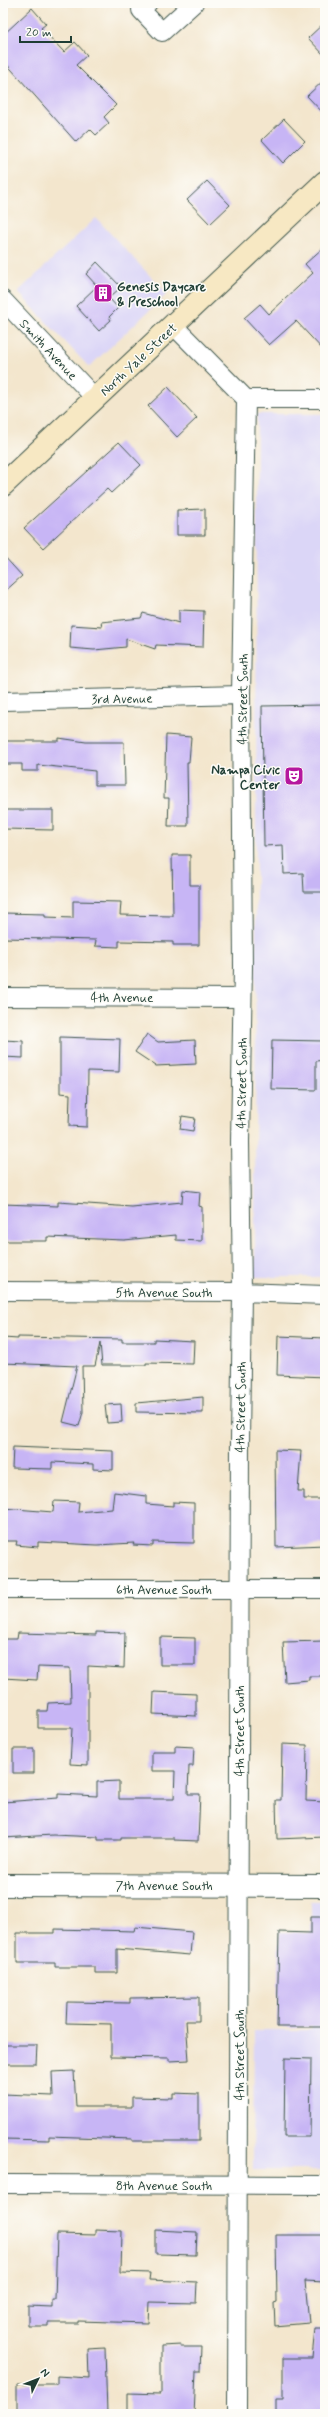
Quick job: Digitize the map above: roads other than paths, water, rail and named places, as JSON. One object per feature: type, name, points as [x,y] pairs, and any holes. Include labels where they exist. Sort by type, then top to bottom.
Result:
[{"type":"main road","name":"North Yale Street","points":[[3,485],[325,182]]},
{"type":"street","points":[[148,3],[141,10],[162,32],[194,3]]},
{"type":"street","name":"Smith Avenue","points":[[3,300],[95,398]]},
{"type":"street","points":[[173,325],[246,399],[325,399]]},
{"type":"street","name":"4th Street South","points":[[237,2414],[239,1589],[242,1292],[240,1142],[242,998],[241,695],[246,399]]},
{"type":"street","name":"3rd Avenue","points":[[3,701],[241,695]]},
{"type":"street","name":"4th Avenue","points":[[3,997],[242,998]]},
{"type":"street","name":"5th Avenue South","points":[[3,1290],[242,1292],[325,1295]]},
{"type":"street","name":"6th Avenue South","points":[[3,1589],[325,1589]]},
{"type":"street","name":"7th Avenue South","points":[[3,1885],[325,1886]]},
{"type":"street","name":"8th Avenue South","points":[[3,2184],[325,2186]]},
{"type":"place","name":"Genesis Daycare & Preschool","points":[[103,293]]},
{"type":"place","name":"Nampa Civic Center","points":[[294,776]]}]
